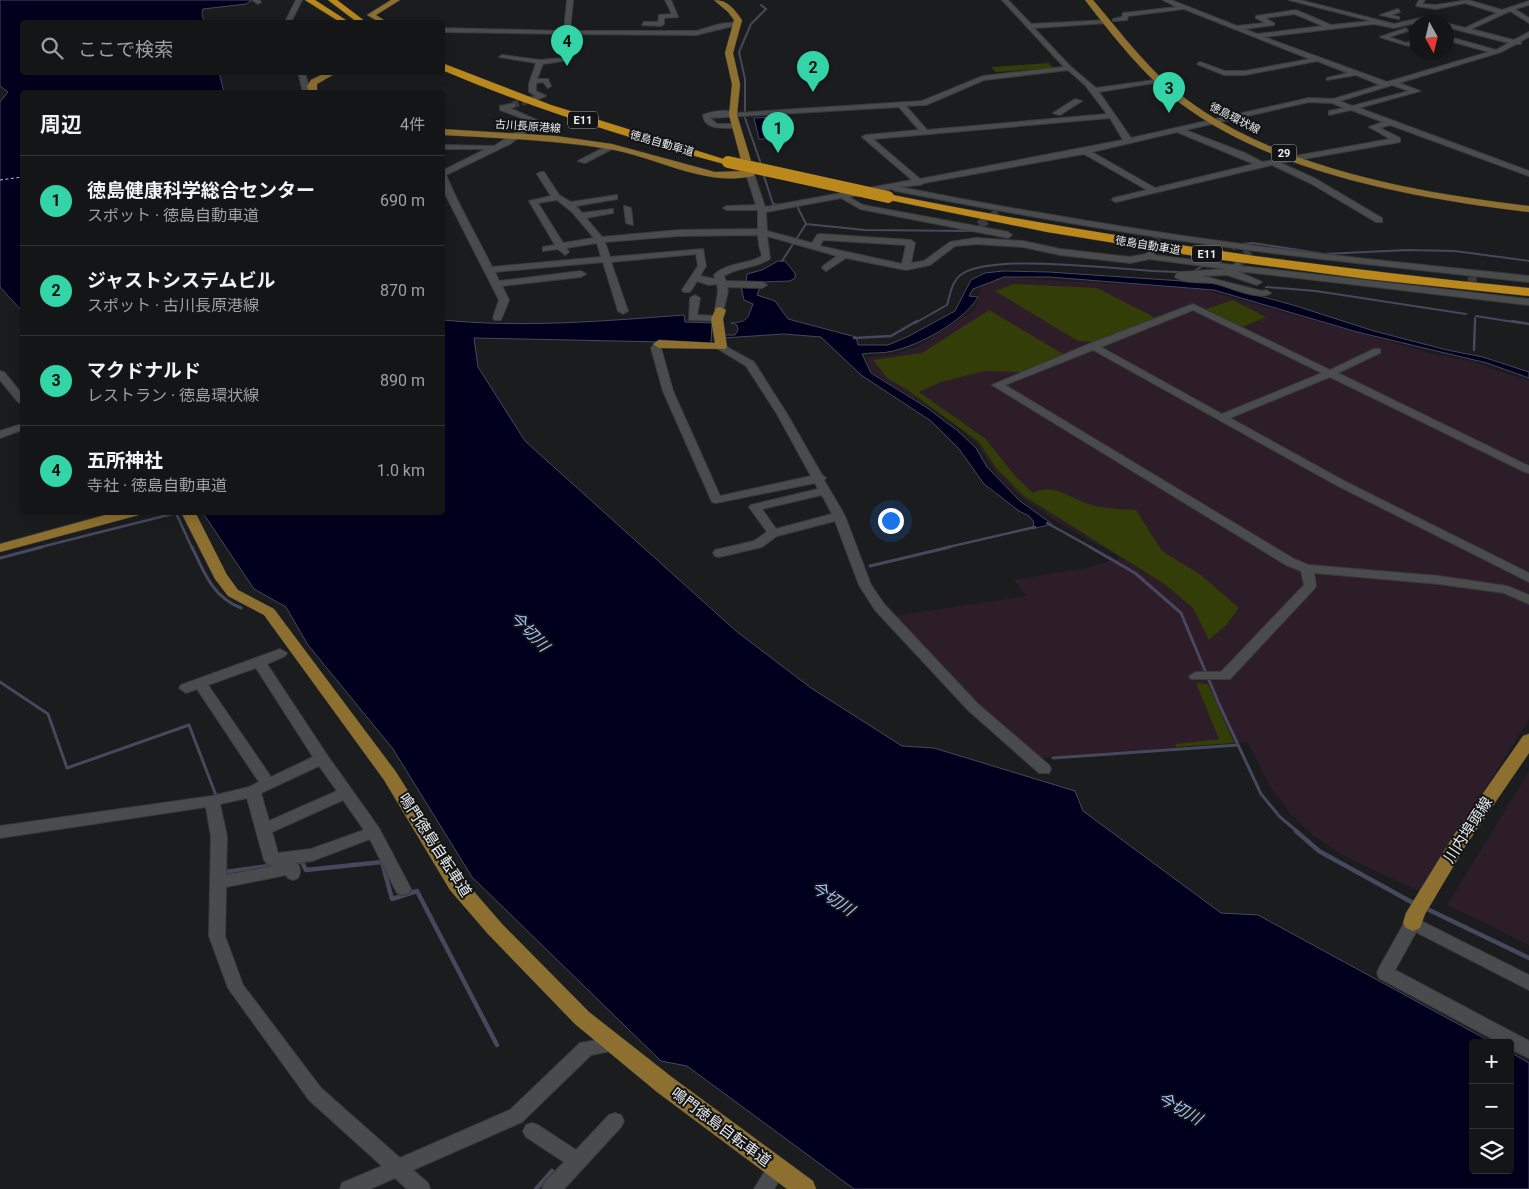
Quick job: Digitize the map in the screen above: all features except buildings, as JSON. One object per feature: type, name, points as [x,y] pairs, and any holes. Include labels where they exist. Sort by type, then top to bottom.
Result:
[{"type":"highway","points":[[334,1],[359,20]]},
{"type":"highway","points":[[312,2],[342,20]]},
{"type":"highway","name":"徳島自動車道","points":[[445,67],[576,118],[728,162],[891,192],[1094,233],[1237,253],[1529,287]]},
{"type":"highway","name":"徳島自動車道","points":[[891,192],[1027,225],[1190,252],[1302,267],[1529,292]]},
{"type":"main road","points":[[380,20],[371,15],[396,0]]},
{"type":"main road","points":[[718,0],[735,13],[738,24],[729,53],[736,84],[733,114],[750,174]]},
{"type":"main road","name":"徳島環状線","points":[[1089,0],[1183,93],[1218,121]]},
{"type":"main road","name":"徳島環状線","points":[[1096,0],[1160,80],[1185,103],[1218,121],[1299,157],[1408,190],[1471,202],[1529,210]]},
{"type":"main road","points":[[312,90],[311,86],[314,82],[328,75]]},
{"type":"main road","name":"古川長原港線","points":[[445,132],[516,136],[612,147],[715,175],[750,174]]},
{"type":"main road","name":"徳島環状線","points":[[1299,157],[1410,187],[1529,205]]},
{"type":"main road","points":[[659,344],[721,347],[718,314]]},
{"type":"main road","points":[[0,548],[123,515]]},
{"type":"main road","name":"鳴門徳島自転車道","points":[[190,515],[220,576],[233,592],[269,612],[390,776],[457,885],[495,929],[582,1018],[776,1169],[805,1189]]},
{"type":"main road","name":"川内埠頭線","points":[[1413,923],[1416,913],[1460,840],[1529,740]]},
{"type":"street","points":[[289,20],[299,0]]},
{"type":"street","points":[[502,57],[540,62],[566,60],[565,40],[568,29],[570,0]]},
{"type":"street","points":[[637,24],[661,24],[662,16],[676,16],[668,0]]},
{"type":"street","points":[[1005,0],[1093,91],[1112,116],[1122,135],[1128,140]]},
{"type":"street","points":[[1166,0],[1318,59],[1416,91],[1332,114]]},
{"type":"street","points":[[1292,0],[1365,17],[1376,22]]},
{"type":"street","points":[[1422,0],[1418,5],[1436,7],[1464,0],[1501,12]]},
{"type":"street","points":[[1489,0],[1511,8],[1529,21]]},
{"type":"street","points":[[1466,30],[1501,12],[1529,4]]},
{"type":"street","points":[[1029,26],[1125,19],[1125,14],[1185,8]]},
{"type":"street","points":[[1390,8],[1400,12],[1383,14],[1409,25]]},
{"type":"street","points":[[1236,28],[1272,24],[1258,17],[1296,12],[1330,27]]},
{"type":"street","points":[[1396,18],[1409,14],[1412,15]]},
{"type":"street","points":[[1255,36],[1376,22],[1409,26]]},
{"type":"street","points":[[568,29],[696,33],[720,26],[738,24]]},
{"type":"street","points":[[445,30],[463,32],[568,29],[627,25]]},
{"type":"street","points":[[1454,27],[1529,44]]},
{"type":"street","points":[[1409,28],[1383,37],[1406,45],[1409,44]]},
{"type":"street","points":[[891,192],[920,183],[1086,151],[1309,100],[1333,101],[1496,52],[1529,34]]},
{"type":"street","points":[[1454,40],[1496,52]]},
{"type":"street","points":[[1464,52],[1481,56]]},
{"type":"street","points":[[1200,64],[1224,73],[1245,73],[1318,59]]},
{"type":"street","points":[[536,98],[542,96],[533,92],[533,81],[540,62]]},
{"type":"street","points":[[735,126],[716,127],[709,123],[706,117],[711,114],[901,105],[933,100],[983,78],[1069,68]]},
{"type":"street","points":[[1329,79],[1357,73]]},
{"type":"street","points":[[302,75],[306,90]]},
{"type":"street","points":[[533,81],[546,80],[548,86]]},
{"type":"street","points":[[1093,91],[1160,80]]},
{"type":"street","points":[[1057,113],[1078,101]]},
{"type":"street","points":[[1333,101],[1529,174]]},
{"type":"street","points":[[445,174],[496,148],[537,122],[503,108],[512,105]]},
{"type":"street","points":[[901,105],[924,131]]},
{"type":"street","points":[[1044,114],[1106,109]]},
{"type":"street","points":[[920,183],[866,137],[1112,116]]},
{"type":"street","points":[[1116,200],[1273,162],[1397,140],[1373,127],[1389,123]]},
{"type":"street","points":[[1175,130],[1242,155],[1262,165]]},
{"type":"street","points":[[445,147],[496,148]]},
{"type":"street","points":[[582,161],[612,147]]},
{"type":"street","points":[[1086,151],[1153,190]]},
{"type":"street","points":[[1273,162],[1313,181],[1379,220]]},
{"type":"street","points":[[541,174],[556,197]]},
{"type":"street","points":[[695,298],[692,318],[718,314],[722,283],[719,275],[725,271],[757,264],[767,256],[762,232],[761,209],[750,174]]},
{"type":"street","points":[[445,183],[450,197],[490,270],[504,300],[498,318]]},
{"type":"street","points":[[727,208],[761,209],[891,192],[916,194],[1000,211],[1158,237],[1472,275],[1529,278]]},
{"type":"street","points":[[567,276],[568,262],[533,201],[559,197],[580,216],[600,240],[623,312]]},
{"type":"street","points":[[844,197],[860,207],[1196,263],[1474,293],[1529,302]]},
{"type":"street","points":[[569,205],[609,198],[612,209],[580,216]]},
{"type":"street","points":[[627,208],[630,223]]},
{"type":"street","points":[[546,249],[600,240],[680,233],[762,232],[816,245],[844,255],[906,267],[927,263],[953,244],[976,241],[1023,244],[1060,252],[1130,260],[1150,254]]},
{"type":"street","points":[[816,245],[820,237],[911,243],[906,267]]},
{"type":"street","points":[[490,270],[700,251],[702,266],[687,290]]},
{"type":"street","points":[[826,268],[844,255]]},
{"type":"street","points":[[1257,282],[1232,268],[1180,275],[1180,277],[1212,280],[1262,294],[1266,293]]},
{"type":"street","points":[[496,284],[581,274]]},
{"type":"street","points":[[696,278],[709,282],[762,285]]},
{"type":"street","points":[[1529,470],[1193,307],[997,385],[1290,562],[1307,569],[1439,580],[1507,590],[1529,600]]},
{"type":"street","points":[[659,344],[656,348],[668,391],[716,500],[820,478]]},
{"type":"street","points":[[1092,346],[1340,483],[1529,578]]},
{"type":"street","points":[[721,347],[750,364],[820,478],[839,516],[866,585],[879,607],[973,707],[1044,770]]},
{"type":"street","points":[[1223,418],[1329,374],[1377,351]]},
{"type":"street","points":[[0,374],[20,398]]},
{"type":"street","points":[[0,435],[20,428]]},
{"type":"street","points":[[773,533],[755,507],[826,491]]},
{"type":"street","points":[[719,553],[758,544],[773,533],[839,516]]},
{"type":"street","points":[[1196,676],[1225,676],[1261,640],[1268,628],[1303,597],[1310,586],[1307,569]]},
{"type":"street","points":[[186,688],[280,653]]},
{"type":"street","points":[[259,662],[322,759],[374,832],[403,889]]},
{"type":"street","points":[[200,683],[268,784]]},
{"type":"street","points":[[0,832],[212,801],[253,792],[322,759]]},
{"type":"street","points":[[253,792],[272,860],[312,855],[374,832]]},
{"type":"street","points":[[263,830],[346,792]]},
{"type":"street","points":[[212,801],[219,837],[216,936],[236,988],[315,1094],[421,1189]]},
{"type":"street","points":[[219,882],[292,868],[293,874]]},
{"type":"street","points":[[1529,983],[1413,923],[1385,973],[1529,1050]]},
{"type":"street","points":[[349,1189],[516,1116],[586,1048],[615,1044]]},
{"type":"street","points":[[551,1189],[615,1121]]},
{"type":"street","points":[[532,1131],[577,1161]]},
{"type":"street","points":[[763,1189],[776,1169]]},
{"type":"shaded area","points":[[1014,278],[1202,289],[1426,352],[1473,362],[1529,381],[1529,719],[1420,892],[1342,855],[1314,836],[1290,814],[1269,785],[1248,742],[1037,758],[974,703],[895,616],[1027,596],[1014,580],[1091,567],[1121,558],[1057,522],[1020,496],[997,475],[977,444],[952,422],[872,372],[868,363],[868,357],[896,354],[917,347],[975,310],[981,286],[984,283],[997,279]]},
{"type":"shaded area","points":[[1529,771],[1529,945],[1447,905]]},
{"type":"green space","points":[[1049,63],[1053,68],[996,72],[991,67]]},
{"type":"green space","points":[[1014,284],[1097,288],[1152,316],[1154,319],[1093,342],[1078,341],[995,291]]},
{"type":"green space","points":[[1233,300],[1266,317],[1242,327],[1206,309]]},
{"type":"green space","points":[[989,310],[1063,354],[1021,372],[984,371],[941,382],[919,392],[986,439],[1015,476],[1033,493],[1049,489],[1096,506],[1136,510],[1162,551],[1201,575],[1239,608],[1226,625],[1209,640],[1193,608],[1166,585],[1024,496],[996,468],[979,442],[906,389],[887,378],[873,360],[922,353]]},
{"type":"green space","points":[[1196,683],[1208,684],[1234,743],[1176,747],[1175,744],[1219,739]]},
{"type":"water","points":[[0,0],[252,0],[246,4],[203,9],[204,20],[20,20],[20,75],[220,75],[223,90],[20,90],[20,309],[0,287],[0,102],[8,92],[0,86]]},
{"type":"water","points":[[779,117],[777,125],[773,127],[774,131],[764,139],[759,139],[754,118]]},
{"type":"water","points":[[778,261],[785,261],[795,273],[795,278],[790,281],[762,282],[757,295],[775,301],[788,319],[856,337],[858,345],[888,345],[955,311],[971,280],[985,273],[1003,271],[1049,272],[1212,283],[1293,305],[1374,331],[1447,350],[1483,357],[1529,372],[1529,378],[1487,363],[1357,332],[1214,290],[1049,277],[1004,277],[973,289],[969,296],[978,297],[963,315],[928,338],[893,351],[862,354],[871,373],[926,407],[958,431],[976,448],[987,467],[1020,501],[1052,524],[1032,529],[1034,522],[1029,516],[1019,511],[984,484],[959,449],[931,421],[861,375],[821,337],[784,334],[723,338],[725,335],[735,335],[738,330],[737,325],[731,323],[744,321],[753,304],[744,300],[741,286],[746,285],[747,274],[762,270]]},
{"type":"water","name":"今切川","points":[[684,315],[685,322],[712,323],[711,343],[474,338],[478,367],[525,441],[736,631],[811,688],[902,746],[934,748],[1075,791],[1083,811],[1221,913],[1258,915],[1486,1039],[1469,1039],[1469,1174],[1514,1174],[1514,1054],[1529,1063],[1529,1189],[854,1189],[687,1066],[661,1061],[472,877],[393,749],[308,645],[286,607],[254,589],[204,515],[445,515],[445,320],[533,324]]},
{"type":"waterway","points":[[745,111],[745,79],[739,52],[751,24],[766,9],[761,5]]},
{"type":"waterway","points":[[745,118],[762,167]]},
{"type":"waterway","points":[[763,173],[773,204],[779,205]]},
{"type":"waterway","points":[[796,204],[806,224]]},
{"type":"waterway","points":[[782,261],[806,224]]},
{"type":"waterway","points":[[806,224],[865,230],[972,231]]},
{"type":"waterway","points":[[1234,249],[1243,244],[1253,243],[1324,254],[1407,250],[1455,251],[1529,261]]},
{"type":"waterway","points":[[1194,271],[1213,260]]},
{"type":"waterway","points":[[915,323],[947,305],[956,280],[962,274],[980,267],[1005,264],[1035,264],[1183,272]]},
{"type":"waterway","points":[[1266,287],[1316,291],[1466,314]]},
{"type":"waterway","points":[[1476,316],[1520,323]]},
{"type":"waterway","points":[[854,338],[891,336],[917,321]]},
{"type":"waterway","points":[[1474,350],[1475,321]]},
{"type":"waterway","points":[[1512,321],[1529,324]]},
{"type":"waterway","points":[[37,548],[168,515]]},
{"type":"waterway","points":[[177,515],[192,548]]},
{"type":"waterway","points":[[1047,523],[1092,548]]},
{"type":"waterway","points":[[944,548],[1035,527]]},
{"type":"waterway","points":[[0,558],[42,547]]},
{"type":"waterway","points":[[192,547],[205,575],[216,591],[241,608]]},
{"type":"waterway","points":[[870,566],[950,547]]},
{"type":"waterway","points":[[1090,547],[1135,573],[1181,613],[1219,704],[1261,794],[1280,817],[1298,832]]},
{"type":"waterway","points":[[0,682],[48,714],[67,768],[189,725],[217,798]]},
{"type":"waterway","points":[[1053,758],[1238,745]]},
{"type":"waterway","points":[[1296,831],[1319,851],[1415,904]]},
{"type":"waterway","points":[[299,862],[302,862],[306,870],[382,862],[392,899],[417,891],[497,1045]]},
{"type":"waterway","points":[[225,868],[226,872],[276,865]]},
{"type":"waterway","points":[[1425,908],[1529,958]]},
{"type":"waterway","points":[[536,1189],[552,1171]]},
{"type":"ferry route","points":[[0,180],[20,177]]},
{"type":"tunnel","points":[[512,105],[536,98]]},
{"type":"tunnel","points":[[979,225],[998,213]]},
{"type":"tunnel","points":[[1151,252],[1157,238]]},
{"type":"tunnel","points":[[1237,265],[1249,251]]},
{"type":"tunnel","points":[[1472,277],[1473,291]]},
{"type":"place","name":"五所神社","points":[[567,66]]},
{"type":"place","name":"ジャストシステムビル","points":[[813,92]]},
{"type":"place","name":"マクドナルド","points":[[1169,113]]},
{"type":"place","name":"徳島健康科学総合センター","points":[[778,153]]}]
